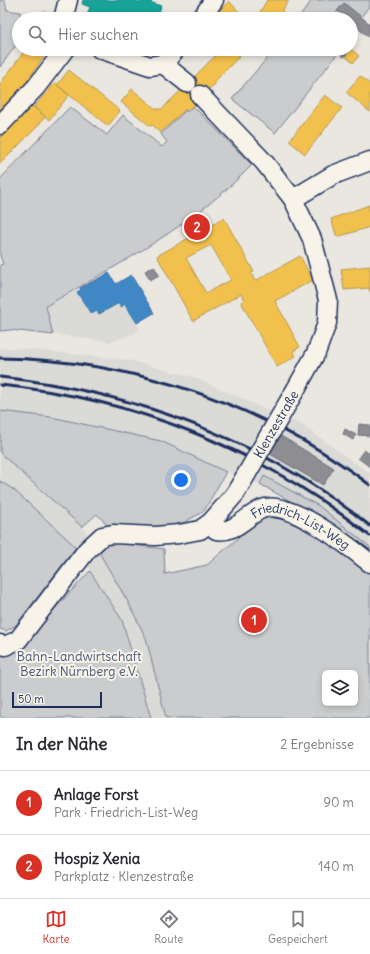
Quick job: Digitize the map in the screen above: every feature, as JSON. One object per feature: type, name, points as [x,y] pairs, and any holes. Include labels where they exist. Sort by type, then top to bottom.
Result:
[{"type":"street","points":[[65,12],[68,0]]},
{"type":"street","points":[[206,12],[214,0]]},
{"type":"street","points":[[0,125],[36,87],[60,56]]},
{"type":"street","points":[[121,56],[150,66],[164,64],[170,56]]},
{"type":"street","points":[[164,64],[187,82]]},
{"type":"street","name":"Klenzestraße","points":[[0,644],[5,646],[18,640],[87,550],[102,536],[113,534],[154,536],[179,534],[200,530],[211,522],[235,494],[296,389],[324,336],[327,323],[328,300],[312,239],[293,199],[264,162],[200,95]]},
{"type":"street","points":[[293,199],[333,175],[370,161]]},
{"type":"street","name":"Friedrich-List-Weg","points":[[211,522],[216,530],[222,531],[236,526],[262,509],[271,506],[284,509],[322,528],[370,563]]},
{"type":"shaded area","points":[[109,273],[116,284],[114,285],[140,329],[134,334],[110,342],[53,334],[47,306]]},
{"type":"shaded area","points":[[0,348],[15,348],[128,360],[193,377],[302,425],[370,474],[370,557],[302,508],[260,484],[226,472],[161,441],[51,417],[0,411]]},
{"type":"shaded area","points":[[0,453],[82,527],[97,549],[129,602],[146,638],[166,718],[151,718],[122,620],[76,547],[14,490],[0,481]]},
{"type":"green space","points":[[0,0],[5,0],[7,10],[20,12],[12,12],[12,51],[0,67]]},
{"type":"green space","points":[[312,0],[370,0],[370,5],[361,17],[358,15],[358,12],[355,12],[344,3],[337,12],[303,12]]},
{"type":"green space","points":[[269,56],[336,56],[275,133],[232,99]]},
{"type":"green space","points":[[193,106],[252,165],[205,207],[154,243],[46,306],[53,335],[11,330],[0,331],[0,265],[3,264],[0,256],[0,179],[70,107],[107,135],[123,115],[162,147],[167,142],[161,134],[186,110],[187,112]]},
{"type":"green space","points":[[0,411],[51,417],[161,441],[226,472],[204,511],[185,522],[142,533],[109,527],[97,514],[82,527],[0,453]]},
{"type":"green space","points":[[264,476],[319,506],[370,547],[370,557],[302,508],[260,484]]},
{"type":"green space","name":"Bahn-Landwirtschaft Bezirk Nürnberg e.V.","points":[[0,481],[14,490],[76,547],[16,625],[6,631],[0,629]]},
{"type":"green space","points":[[267,513],[305,525],[370,571],[370,718],[166,718],[146,638],[128,602],[97,549],[109,542],[164,549],[165,574],[207,565]]},
{"type":"green space","name":"Bahn-Landwirtschaft Bezirk Nürnberg e.V.","points":[[90,571],[122,620],[151,718],[3,718],[0,716],[0,654],[5,656],[19,647]]},
{"type":"building: Wohnen","points":[[267,0],[289,0],[281,12],[260,12]]},
{"type":"building: Wohnen","points":[[229,1],[239,12],[218,12]]},
{"type":"building: Wohnen","points":[[21,56],[44,56],[21,90],[11,102],[0,110],[0,84]]},
{"type":"building: Wohnen","points":[[215,56],[240,56],[215,81],[215,84],[194,101],[196,103],[188,110],[187,108],[160,133],[153,125],[150,126],[121,102],[132,89],[156,109],[162,109]]},
{"type":"building: Wohnen","points":[[345,56],[359,56],[353,63]]},
{"type":"building: Wohnen","points":[[69,70],[120,111],[108,126],[57,85]]},
{"type":"building: Wohnen","points":[[360,76],[370,84],[370,112],[346,92]]},
{"type":"building: Wohnen","points":[[55,83],[69,95],[49,120],[34,107]]},
{"type":"building: Wohnen","points":[[325,95],[342,108],[305,154],[289,141]]},
{"type":"building: Wohnen","points":[[31,105],[45,117],[0,164],[0,138]]},
{"type":"building: Wohnen","points":[[369,205],[370,227],[337,237],[331,219]]},
{"type":"building: Wohnen","points":[[224,218],[254,272],[251,273],[255,281],[300,256],[313,280],[275,301],[300,347],[293,351],[296,356],[277,367],[241,302],[244,300],[241,294],[193,321],[157,256]],"holes":[[[211,245],[231,280],[206,293],[186,258]]]},
{"type":"building: Wohnen","points":[[370,266],[370,292],[369,288],[344,290],[341,269]]},
{"type":"building: Schulen","points":[[109,273],[116,284],[131,275],[154,313],[137,323],[125,304],[121,307],[119,303],[99,314],[97,311],[91,314],[77,292],[81,290],[80,288]]},
{"type":"building: Öffentlich","points":[[83,0],[134,0],[141,3],[142,0],[151,0],[150,2],[161,6],[159,12],[88,12],[90,7],[82,4]]},
{"type":"building: Industrie","points":[[344,3],[355,12],[338,12],[337,11]]},
{"type":"building: Industrie","points":[[358,14],[370,24],[370,38],[358,29]]},
{"type":"building: Industrie","points":[[154,266],[159,275],[150,280],[145,271]]},
{"type":"building: Industrie","points":[[359,424],[370,425],[370,436],[358,435]]},
{"type":"building: Industrie","points":[[345,429],[356,435],[353,440],[343,434]]},
{"type":"building: Industrie","points":[[276,433],[334,468],[323,485],[265,451]]},
{"type":"building: Industrie","points":[[364,450],[370,454],[370,467],[358,458]]},
{"type":"railway","points":[[0,358],[50,361],[99,367],[148,378],[195,392],[241,410],[286,431],[329,456],[370,485]]},
{"type":"railway","points":[[0,377],[50,384],[99,394],[148,408],[196,425],[242,445],[287,469],[329,496],[370,526]]},
{"type":"railway","points":[[0,385],[50,392],[100,402],[148,416],[196,434],[242,454],[286,478],[329,506],[370,536]]},
{"type":"place","name":"Hospiz Xenia","points":[[197,227]]},
{"type":"place","name":"Anlage Forst","points":[[254,620]]}]
